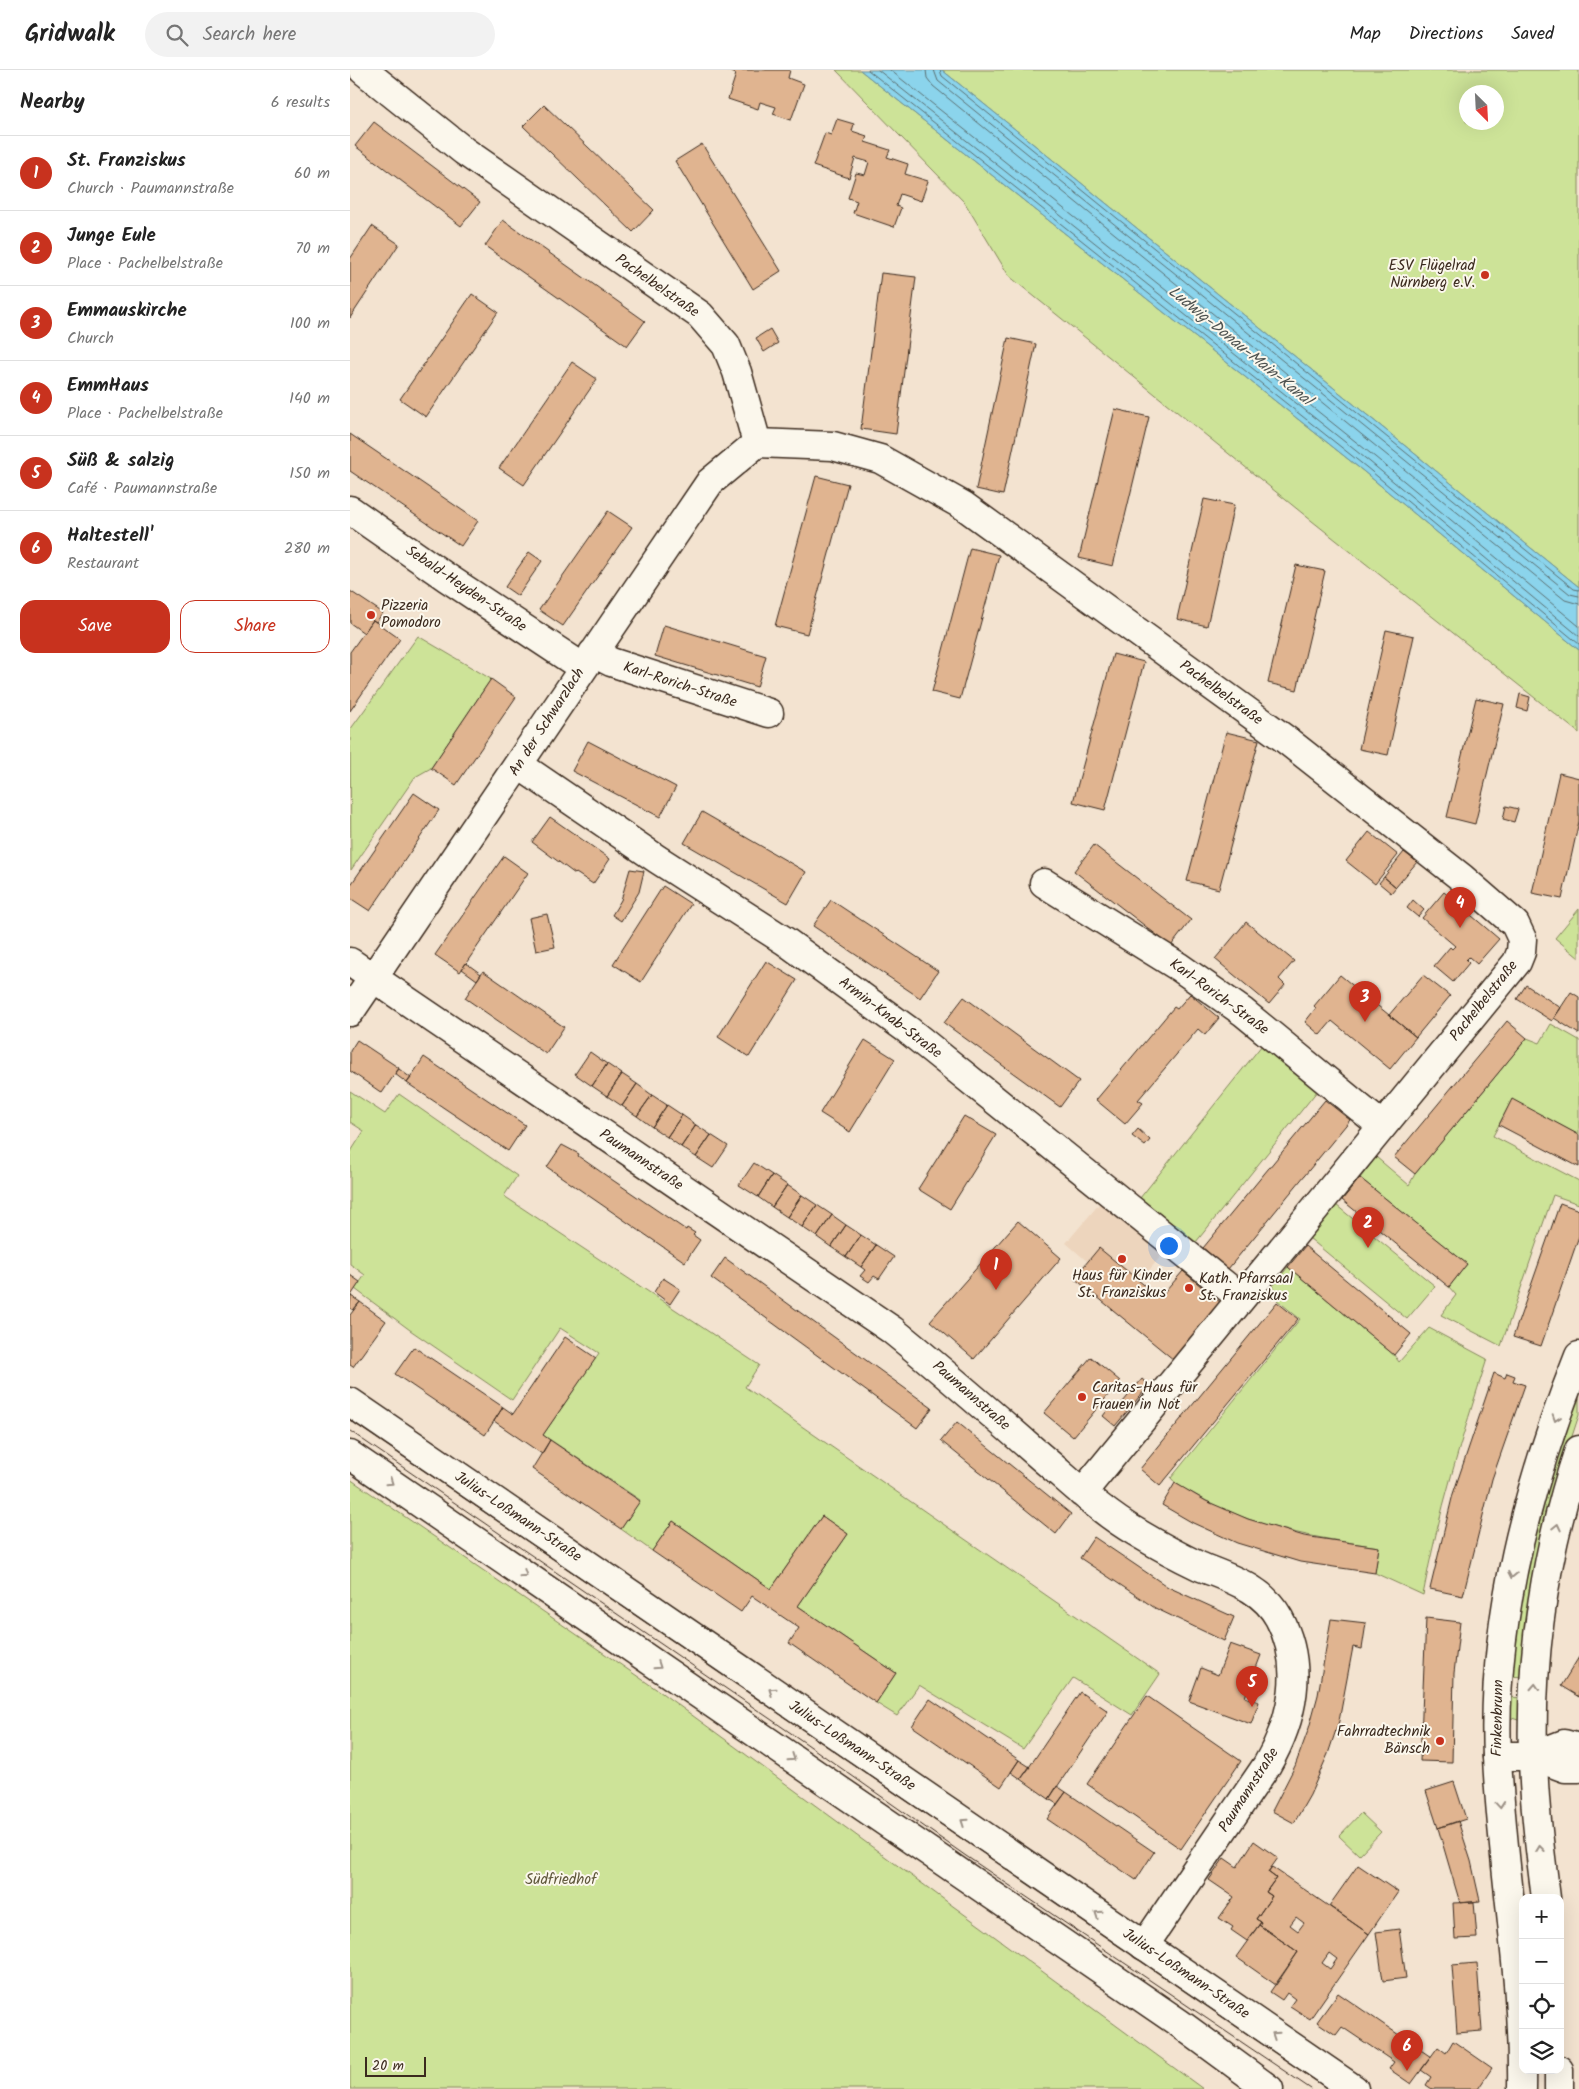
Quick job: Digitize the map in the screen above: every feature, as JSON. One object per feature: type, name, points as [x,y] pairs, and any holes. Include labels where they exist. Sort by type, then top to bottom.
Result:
[{"type":"street","name":"Pachelbelstraße","points":[[362,70],[479,162],[700,315],[726,345],[737,372],[757,443],[833,446],[880,459],[964,506],[1285,739],[1462,878],[1514,924],[1522,939],[1521,952],[1517,962],[1082,1493]]},
{"type":"street","name":"An der Schwarzlach","points":[[350,1012],[710,482],[757,443]]},
{"type":"street","name":"Sebald-Heyden-Straße","points":[[350,510],[446,577],[588,660]]},
{"type":"street","name":"Karl-Rorich-Straße","points":[[588,660],[611,662],[768,713]]},
{"type":"street","name":"Armin-Knab-Straße","points":[[519,765],[657,859],[785,941],[908,1030],[1241,1298]]},
{"type":"street","name":"Karl-Rorich-Straße","points":[[1044,883],[1187,972],[1243,1012],[1382,1126]]},
{"type":"street","name":"Paumannstraße","points":[[350,962],[892,1330],[934,1364],[1082,1493],[1135,1532],[1198,1565],[1245,1584],[1267,1601],[1279,1618],[1288,1641],[1293,1663],[1294,1690],[1282,1740],[1144,1946]]},
{"type":"street","name":"Finkenbrunn","points":[[1520,2084],[1520,2009],[1497,1756],[1499,1665],[1515,1560],[1541,1462],[1579,1356]]},
{"type":"street","name":"Julius-Loßmann-Straße","points":[[350,1402],[1354,2089]]},
{"type":"street","points":[[1546,1894],[1533,1756],[1536,1660],[1542,1609],[1559,1521],[1579,1450]]},
{"type":"street","points":[[350,1454],[1171,2017],[1269,2089]]},
{"type":"street","points":[[1533,1756],[1564,1744],[1579,1748]]},
{"type":"street","points":[[1497,1756],[1533,1756],[1565,1768],[1579,1768]]},
{"type":"street","points":[[1559,2074],[1559,2089]]},
{"type":"shaded area","name":"Haus für Kinder St. Franziskus","points":[[1100,1203],[1162,1255],[1115,1310],[1088,1262],[1066,1243]]},
{"type":"green space","points":[[836,70],[860,70],[1363,471],[1579,650],[1579,733],[1307,517],[1009,276],[965,203]]},
{"type":"green space","points":[[942,70],[1579,70],[1579,587]]},
{"type":"green space","points":[[418,636],[491,679],[431,768],[415,777],[351,870],[350,730]]},
{"type":"green space","points":[[1579,909],[1579,958],[1555,938]]},
{"type":"green space","points":[[1551,1024],[1579,1040],[1579,1135],[1512,1100],[1493,1136],[1579,1181],[1579,1204],[1553,1195],[1501,1346],[1441,1315],[1456,1295],[1449,1287],[1467,1264],[1360,1178],[1376,1157],[1409,1185],[1415,1174],[1527,1038],[1540,1043]]},
{"type":"green space","points":[[1266,1040],[1322,1085],[1196,1242],[1140,1198]]},
{"type":"green space","points":[[350,1091],[385,1114],[399,1094],[517,1176],[504,1196],[759,1365],[745,1387],[1160,1674],[1132,1715],[1073,1678],[1023,1749],[919,1685],[897,1716],[876,1703],[896,1673],[798,1606],[848,1534],[822,1516],[771,1589],[673,1521],[652,1551],[621,1529],[640,1500],[543,1435],[599,1353],[560,1328],[512,1400],[410,1330],[355,1289],[365,1275],[350,1264],[350,1153],[364,1131],[350,1122]]},
{"type":"green space","points":[[1336,1205],[1435,1286],[1407,1319],[1309,1238]]},
{"type":"green space","points":[[1288,1267],[1394,1355],[1399,1362],[1429,1328],[1487,1359],[1443,1505],[1423,1595],[1375,1573],[1379,1547],[1332,1540],[1262,1524],[1217,1506],[1182,1488],[1171,1478],[1300,1319],[1277,1300],[1281,1294],[1272,1287]]},
{"type":"green space","points":[[1579,1387],[1579,1415],[1558,1479],[1524,1677],[1510,1676],[1514,1632],[1535,1521]]},
{"type":"green space","name":"Südfriedhof","points":[[350,1479],[659,1691],[1203,2089],[350,2089]]},
{"type":"green space","points":[[1509,1697],[1524,1698],[1522,1718],[1518,1720],[1509,1717]]},
{"type":"green space","points":[[1361,1813],[1381,1832],[1359,1855],[1339,1836]]},
{"type":"water","name":"Ludwig-Donau-Main-Kanal","points":[[860,70],[942,70],[1579,587],[1579,650],[1363,471]]},
{"type":"building","points":[[726,70],[790,70],[788,78],[804,84],[791,120],[773,114],[776,107],[760,102],[758,109],[728,99],[736,74]]},
{"type":"building","points":[[544,105],[654,210],[633,232],[523,126]]},
{"type":"building","points":[[837,119],[854,124],[852,131],[867,136],[865,142],[890,150],[887,157],[908,164],[905,174],[928,181],[921,201],[900,194],[896,206],[901,208],[894,227],[853,213],[857,201],[848,198],[856,173],[865,175],[869,162],[855,158],[849,178],[813,166],[825,133],[831,135]]},
{"type":"building","points":[[374,122],[480,202],[461,226],[355,146]]},
{"type":"building","points":[[702,144],[781,271],[753,289],[675,161]]},
{"type":"building","points":[[503,220],[645,321],[627,346],[485,246]]},
{"type":"building","points":[[372,226],[399,244],[350,318],[350,259]]},
{"type":"building","points":[[881,273],[916,277],[896,434],[861,429]]},
{"type":"building","points":[[472,294],[498,312],[426,417],[400,399]]},
{"type":"building","points":[[770,329],[778,343],[764,352],[756,338]]},
{"type":"building","points":[[1008,338],[1036,344],[1003,495],[976,489]]},
{"type":"building","points":[[572,362],[597,379],[524,485],[499,468]]},
{"type":"building","points":[[1115,409],[1149,417],[1113,566],[1079,558]]},
{"type":"building","points":[[350,434],[478,521],[461,546],[350,471]]},
{"type":"building","points":[[816,476],[848,484],[807,634],[775,626]]},
{"type":"building","points":[[1204,499],[1234,505],[1207,626],[1177,619]]},
{"type":"building","points":[[608,511],[632,527],[563,626],[539,610]]},
{"type":"building","points":[[970,548],[999,555],[960,699],[932,692]]},
{"type":"building","points":[[529,552],[542,561],[518,596],[505,587]]},
{"type":"building","points":[[1296,565],[1325,571],[1297,690],[1268,683]]},
{"type":"building","points":[[350,591],[383,613],[376,622],[373,620],[364,633],[350,623]]},
{"type":"building","points":[[373,620],[400,639],[350,711],[350,652]]},
{"type":"building","points":[[664,625],[766,656],[757,687],[655,656]]},
{"type":"building","points":[[1386,630],[1414,636],[1388,755],[1359,749]]},
{"type":"building","points":[[1113,654],[1144,662],[1105,810],[1073,802]]},
{"type":"building","points":[[491,679],[516,697],[456,785],[431,768]]},
{"type":"building","points":[[1520,694],[1530,697],[1527,711],[1517,708]]},
{"type":"building","points":[[1476,698],[1504,704],[1475,824],[1447,817]]},
{"type":"building","points":[[1226,732],[1259,740],[1219,889],[1187,881]]},
{"type":"building","points":[[588,741],[676,787],[660,817],[572,771]]},
{"type":"building","points":[[1559,773],[1579,778],[1579,821],[1562,899],[1532,893]]},
{"type":"building","points":[[414,793],[439,810],[370,911],[350,898],[350,886]]},
{"type":"building","points":[[1506,806],[1518,809],[1514,822],[1503,819]]},
{"type":"building","points":[[702,812],[806,872],[788,903],[684,843]]},
{"type":"building","points":[[550,817],[610,859],[593,884],[575,874],[532,842]]},
{"type":"building","points":[[1369,832],[1398,855],[1375,884],[1346,861]]},
{"type":"building","points":[[1094,845],[1191,920],[1171,946],[1074,871]]},
{"type":"building","points":[[1404,852],[1417,862],[1396,887],[1384,877]]},
{"type":"building","points":[[504,856],[528,873],[460,972],[435,955]]},
{"type":"building","points":[[630,869],[644,871],[639,892],[621,921],[612,915],[621,900]]},
{"type":"building","points":[[1384,877],[1396,887],[1391,893],[1379,883]]},
{"type":"building","points":[[663,886],[691,904],[641,982],[613,964]]},
{"type":"building","points":[[1444,892],[1499,939],[1477,964],[1469,957],[1466,960],[1469,963],[1453,982],[1434,966],[1450,947],[1452,949],[1455,946],[1422,918]]},
{"type":"building","points":[[831,900],[938,971],[920,998],[813,926]]},
{"type":"building","points":[[1413,900],[1424,910],[1418,917],[1407,908]]},
{"type":"building","points":[[547,914],[555,947],[536,951],[529,918]]},
{"type":"building","points":[[1246,922],[1294,961],[1279,979],[1285,985],[1269,1004],[1215,959]]},
{"type":"building","points":[[766,961],[797,980],[749,1057],[718,1037]]},
{"type":"building","points":[[466,963],[481,974],[477,980],[462,969]]},
{"type":"building","points":[[483,971],[564,1027],[546,1054],[465,998]]},
{"type":"building","points":[[1340,975],[1416,1037],[1390,1069],[1332,1021],[1320,1035],[1305,1022],[1316,1008],[1314,1006]]},
{"type":"building","points":[[1423,975],[1450,996],[1416,1037],[1389,1015]]},
{"type":"building","points":[[1526,985],[1561,1008],[1552,1021],[1517,999]]},
{"type":"building","points":[[1571,992],[1579,997],[1579,1034],[1554,1018]]},
{"type":"building","points":[[1190,994],[1219,1018],[1205,1035],[1198,1029],[1138,1100],[1143,1103],[1125,1124],[1096,1100],[1174,1007],[1177,1009]]},
{"type":"building","points":[[964,997],[1079,1081],[1060,1107],[944,1023]]},
{"type":"building","points":[[1507,1021],[1527,1038],[1415,1174],[1394,1157]]},
{"type":"building","points":[[357,1040],[399,1068],[382,1093],[350,1071],[350,1051]]},
{"type":"building","points":[[865,1040],[895,1059],[850,1132],[820,1113]]},
{"type":"building","points":[[590,1052],[607,1064],[592,1086],[575,1074]]},
{"type":"building","points":[[424,1057],[525,1125],[508,1151],[407,1083]]},
{"type":"building","points":[[607,1064],[622,1074],[607,1096],[592,1086]]},
{"type":"building","points":[[399,1069],[411,1078],[407,1083],[395,1074]]},
{"type":"building","points":[[622,1074],[637,1084],[622,1106],[607,1096]]},
{"type":"building","points":[[637,1084],[652,1095],[637,1116],[622,1106]]},
{"type":"building","points":[[652,1095],[667,1105],[652,1127],[637,1116]]},
{"type":"building","points":[[1512,1099],[1579,1135],[1579,1167],[1499,1125]]},
{"type":"building","points":[[1325,1100],[1350,1120],[1228,1269],[1203,1248]]},
{"type":"building","points":[[667,1105],[682,1115],[667,1137],[652,1127]]},
{"type":"building","points":[[682,1115],[696,1125],[681,1147],[667,1137]]},
{"type":"building","points":[[964,1116],[996,1135],[950,1209],[918,1189]]},
{"type":"building","points":[[696,1125],[711,1135],[696,1157],[681,1147]]},
{"type":"building","points":[[1138,1129],[1150,1140],[1145,1146],[1132,1136]]},
{"type":"building","points":[[711,1135],[728,1146],[713,1168],[696,1157]]},
{"type":"building","points":[[562,1145],[579,1154],[578,1156],[686,1230],[687,1228],[695,1233],[693,1235],[700,1240],[685,1262],[547,1167]]},
{"type":"building","points":[[754,1163],[772,1175],[758,1197],[739,1185]]},
{"type":"building","points":[[772,1175],[787,1185],[772,1207],[758,1197]]},
{"type":"building","points":[[1360,1178],[1467,1264],[1449,1287],[1342,1200]]},
{"type":"building","points":[[787,1185],[802,1195],[787,1217],[772,1207]]},
{"type":"building","points":[[802,1195],[817,1205],[802,1227],[787,1217]]},
{"type":"building","points":[[1560,1203],[1579,1210],[1579,1236],[1541,1346],[1513,1337]]},
{"type":"building","points":[[817,1205],[832,1215],[817,1237],[802,1227]]},
{"type":"building","points":[[832,1215],[846,1225],[831,1247],[817,1237]]},
{"type":"building","points":[[1018,1221],[1061,1258],[974,1359],[930,1321]]},
{"type":"building","points":[[846,1225],[861,1235],[846,1257],[831,1247]]},
{"type":"building","points":[[861,1235],[876,1245],[861,1267],[846,1257]]},
{"type":"building","points":[[876,1245],[894,1257],[879,1279],[874,1276],[869,1282],[860,1276],[865,1270],[861,1267]]},
{"type":"building","points":[[1305,1246],[1411,1334],[1394,1355],[1288,1267]]},
{"type":"building","points":[[1099,1248],[1160,1298],[1183,1271],[1221,1303],[1174,1360],[1074,1278]]},
{"type":"building","points":[[725,1258],[932,1408],[917,1428],[711,1278]]},
{"type":"building","points":[[350,1275],[360,1282],[350,1297]]},
{"type":"building","points":[[663,1278],[680,1289],[670,1304],[654,1292]]},
{"type":"building","points":[[351,1296],[360,1302],[353,1310],[350,1308]]},
{"type":"building","points":[[360,1302],[386,1321],[353,1367],[350,1365],[350,1315]]},
{"type":"building","points":[[1277,1302],[1298,1319],[1160,1486],[1140,1469]]},
{"type":"building","points":[[565,1337],[596,1358],[543,1435],[550,1440],[542,1454],[494,1421],[503,1407],[513,1414]]},
{"type":"building","points":[[414,1347],[503,1407],[485,1435],[395,1374]]},
{"type":"building","name":"Caritas-Haus für Frauen in Not","points":[[1091,1357],[1120,1381],[1073,1437],[1044,1413]]},
{"type":"building","points":[[1494,1373],[1505,1378],[1507,1373],[1515,1376],[1513,1381],[1525,1385],[1492,1479],[1463,1596],[1430,1589],[1453,1494]]},
{"type":"building","points":[[1142,1379],[1149,1385],[1115,1426],[1103,1416],[1113,1403],[1118,1408]]},
{"type":"building","points":[[957,1422],[1071,1514],[1056,1534],[941,1441]]},
{"type":"building","points":[[550,1440],[640,1501],[621,1529],[532,1469]]},
{"type":"building","points":[[1175,1483],[1206,1501],[1248,1519],[1304,1536],[1379,1547],[1375,1573],[1300,1562],[1237,1543],[1193,1523],[1162,1505]]},
{"type":"building","points":[[822,1516],[848,1534],[798,1606],[896,1673],[876,1703],[789,1643],[799,1628],[752,1596],[741,1612],[652,1551],[673,1521],[771,1589]]},
{"type":"building","points":[[1094,1537],[1168,1587],[1234,1617],[1224,1641],[1155,1608],[1080,1558]]},
{"type":"building","points":[[1426,1618],[1460,1622],[1454,1673],[1452,1762],[1420,1761]]},
{"type":"building","points":[[1331,1619],[1366,1623],[1362,1649],[1353,1647],[1339,1721],[1328,1754],[1310,1795],[1294,1823],[1272,1811],[1295,1766],[1309,1728],[1318,1695]]},
{"type":"building","points":[[1230,1644],[1261,1655],[1245,1697],[1259,1702],[1251,1724],[1189,1701],[1201,1668],[1218,1675]]},
{"type":"building","points":[[1579,1657],[1579,1697],[1561,1686]]},
{"type":"building","points":[[1080,1692],[1108,1711],[1049,1799],[1021,1779]]},
{"type":"building","points":[[1147,1696],[1241,1761],[1181,1849],[1087,1784]]},
{"type":"building","points":[[930,1699],[1019,1760],[1001,1787],[912,1726]]},
{"type":"building","points":[[1019,1760],[1030,1767],[1021,1779],[1011,1772]]},
{"type":"building","points":[[1454,1782],[1466,1819],[1438,1828],[1426,1791]]},
{"type":"building","points":[[1057,1786],[1066,1792],[1057,1804],[1049,1799]]},
{"type":"building","points":[[1066,1792],[1154,1852],[1136,1880],[1047,1819]]},
{"type":"building","points":[[1458,1821],[1471,1861],[1480,1901],[1460,1903],[1438,1828]]},
{"type":"building","points":[[1254,1841],[1278,1858],[1268,1872],[1276,1878],[1266,1892],[1272,1896],[1256,1919],[1261,1922],[1247,1941],[1231,1930],[1233,1927],[1219,1918],[1234,1897],[1209,1880],[1224,1858],[1237,1867]]},
{"type":"building","points":[[1358,1865],[1398,1892],[1369,1934],[1329,1906]]},
{"type":"building","points":[[1272,1867],[1369,1934],[1310,2019],[1290,2006],[1295,1999],[1287,1993],[1282,2000],[1270,1992],[1298,1952],[1259,1925],[1261,1922],[1256,1919],[1272,1896],[1266,1892],[1276,1878],[1268,1872]],"holes":[[[1296,1917],[1304,1923],[1298,1931],[1290,1925]],[[1329,1953],[1337,1959],[1330,1969],[1322,1963]]]},
{"type":"building","points":[[1474,1902],[1477,1938],[1455,1939],[1453,1903]]},
{"type":"building","points":[[1259,1925],[1298,1952],[1276,1985],[1236,1957]]},
{"type":"building","points":[[1399,1929],[1406,1978],[1383,1981],[1376,1932]]},
{"type":"building","points":[[1477,1963],[1482,2031],[1457,2033],[1452,1965]]},
{"type":"building","points":[[1338,1993],[1431,2057],[1411,2084],[1389,2069],[1394,2062],[1342,2027],[1336,2035],[1317,2022]]},
{"type":"building","points":[[1453,2041],[1492,2068],[1478,2089],[1432,2089],[1426,2085],[1431,2077],[1421,2070],[1438,2047],[1446,2053]]},
{"type":"tram line","points":[[350,1420],[1328,2089]]},
{"type":"tram line","points":[[350,1431],[804,1742],[966,1856],[1311,2089]]},
{"type":"place","name":"ESV Flügelrad Nürnberg e.V.","points":[[1485,275]]},
{"type":"place","name":"Pizzeria Pomodoro","points":[[371,615]]},
{"type":"place","name":"EmmHaus","points":[[1460,928]]},
{"type":"place","name":"Emmauskirche","points":[[1365,1022]]},
{"type":"place","name":"Junge Eule","points":[[1368,1248]]},
{"type":"place","name":"Haus für Kinder St. Franziskus","points":[[1122,1259]]},
{"type":"place","name":"Kath. Pfarrsaal St. Franziskus","points":[[1189,1288]]},
{"type":"place","name":"St. Franziskus","points":[[996,1290]]},
{"type":"place","name":"Caritas-Haus für Frauen in Not","points":[[1082,1397]]},
{"type":"place","name":"Süß & salzig","points":[[1252,1707]]},
{"type":"place","name":"Fahrradtechnik Bänsch","points":[[1440,1741]]},
{"type":"place","name":"Haltestell'","points":[[1407,2071]]}]
